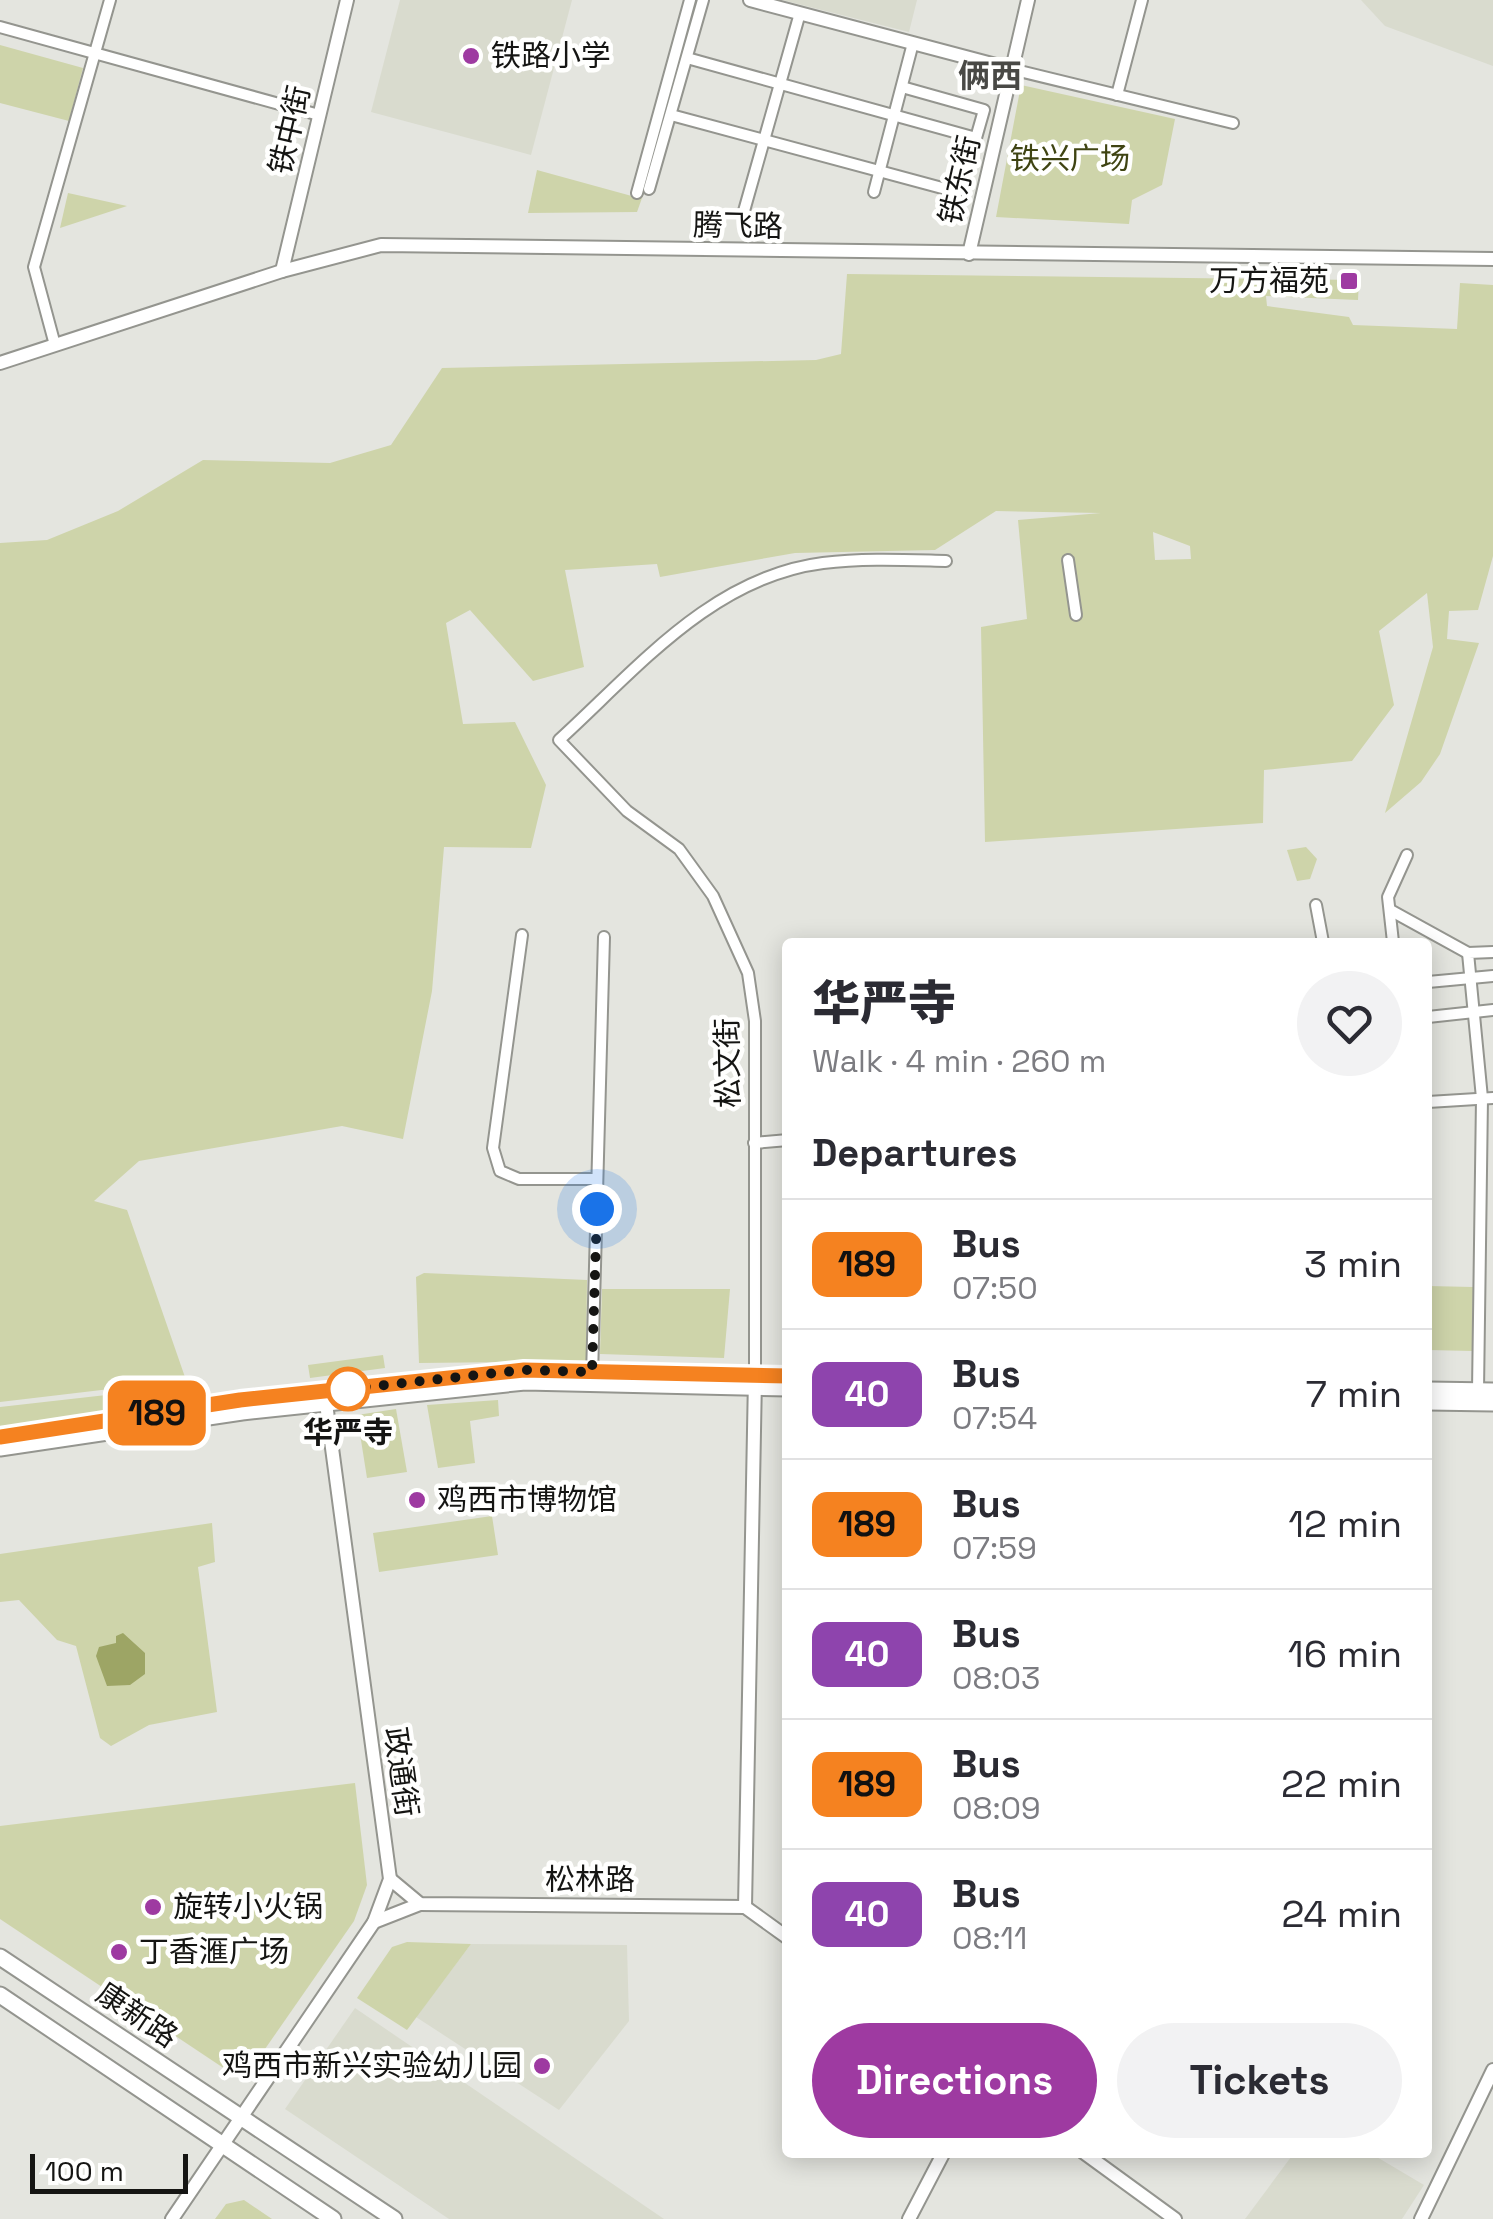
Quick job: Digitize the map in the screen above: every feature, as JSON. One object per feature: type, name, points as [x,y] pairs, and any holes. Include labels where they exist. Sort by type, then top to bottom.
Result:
[{"type":"main road","points":[[0,1437],[325,1398],[524,1382],[592,1378],[755,1381],[782,1377]]},
{"type":"main road","points":[[755,1381],[782,1387]]},
{"type":"main road","points":[[1432,1390],[1486,1391]]},
{"type":"main road","points":[[0,1448],[325,1398]]},
{"type":"main road","points":[[1432,1402],[1493,1403]]},
{"type":"main road","name":"康新路","points":[[0,1957],[394,2219]]},
{"type":"main road","name":"康新路","points":[[0,1995],[332,2219]]},
{"type":"street","points":[[55,346],[34,268],[110,0]]},
{"type":"street","name":"铁中街","points":[[282,271],[346,0]]},
{"type":"street","points":[[690,0],[644,191],[703,0]]},
{"type":"street","points":[[750,0],[1233,123]]},
{"type":"street","name":"铁东街","points":[[969,254],[1028,0]]},
{"type":"street","points":[[1117,95],[1142,0]]},
{"type":"street","points":[[744,211],[800,13]]},
{"type":"street","points":[[0,27],[319,115]]},
{"type":"street","points":[[874,192],[914,43]]},
{"type":"street","points":[[687,58],[976,138],[984,110],[902,87]]},
{"type":"street","points":[[670,115],[957,192]]},
{"type":"street","name":"腾飞路","points":[[0,362],[282,271],[381,245],[1493,259]]},
{"type":"street","points":[[1068,560],[1076,616]]},
{"type":"street","name":"松文街","points":[[745,1906],[755,1381],[754,1021],[748,973],[720,910],[679,849],[627,811],[559,740],[688,622],[732,591],[821,563],[946,561]]},
{"type":"street","points":[[1393,938],[1388,897],[1407,855]]},
{"type":"street","points":[[1316,906],[1323,938]]},
{"type":"street","points":[[1390,910],[1468,954],[1493,952]]},
{"type":"street","points":[[522,935],[495,1117],[500,1171],[519,1179],[598,1179]]},
{"type":"street","points":[[592,1378],[604,937]]},
{"type":"street","points":[[1468,954],[1468,978],[1487,1098],[1486,1391]]},
{"type":"street","points":[[1432,982],[1493,976]]},
{"type":"street","points":[[1432,1016],[1493,1010]]},
{"type":"street","points":[[1432,1102],[1487,1098]]},
{"type":"street","points":[[754,1143],[782,1141]]},
{"type":"street","name":"政通街","points":[[223,2146],[374,1922],[390,1879],[325,1398]]},
{"type":"street","points":[[374,1922],[420,1904],[390,1879]]},
{"type":"street","name":"松林路","points":[[420,1904],[745,1906]]},
{"type":"street","points":[[745,1906],[782,1934]]},
{"type":"street","points":[[1421,2219],[1493,2070]]},
{"type":"street","points":[[172,2219],[223,2146]]},
{"type":"street","points":[[909,2219],[941,2158]]},
{"type":"street","points":[[1091,2158],[1175,2219]]},
{"type":"shaded area","name":"铁路小学","points":[[400,0],[572,0],[531,155],[371,112]]},
{"type":"shaded area","points":[[782,0],[917,0],[909,32]]},
{"type":"shaded area","points":[[1361,0],[1493,0],[1493,66],[1385,26]]},
{"type":"shaded area","points":[[123,1633],[145,1653],[145,1674],[130,1685],[107,1686],[96,1656],[99,1647],[116,1643],[116,1636]]},
{"type":"shaded area","name":"鸡西市新兴实验幼儿园","points":[[471,1944],[627,1945],[629,2021],[559,2110],[416,2017]]},
{"type":"shaded area","points":[[355,2008],[664,2219],[449,2219],[285,2109]]},
{"type":"shaded area","points":[[1290,2158],[1378,2158],[1424,2185],[1402,2219],[1245,2219]]},
{"type":"green space","points":[[0,45],[83,68],[69,121],[0,103]]},
{"type":"green space","name":"铁兴广场","points":[[1021,85],[1175,119],[1162,185],[1132,200],[1129,224],[996,217]]},
{"type":"green space","points":[[646,169],[652,170],[637,212],[528,213],[537,170],[639,198]]},
{"type":"green space","points":[[68,193],[127,206],[60,228]]},
{"type":"green space","points":[[847,274],[1359,280],[1358,300],[1266,296],[1267,306],[1349,317],[1353,325],[1457,329],[1460,283],[1493,285],[1493,556],[1478,610],[1449,611],[1447,639],[1479,643],[1440,754],[1421,782],[1385,813],[1433,647],[1427,593],[1379,631],[1394,705],[1352,761],[1264,770],[1263,823],[985,842],[981,627],[1027,619],[1018,520],[1101,513],[996,511],[935,550],[795,553],[660,577],[657,564],[565,570],[584,667],[533,681],[470,610],[446,623],[463,724],[515,722],[546,785],[531,848],[444,847],[432,991],[403,1139],[342,1126],[139,1161],[94,1201],[127,1210],[186,1380],[0,1402],[0,543],[47,540],[118,511],[203,460],[330,463],[391,445],[442,368],[816,360],[841,354]],"holes":[[[1153,532],[1190,546],[1191,559],[1155,560]]]},
{"type":"green space","points":[[1306,847],[1317,859],[1310,879],[1297,881],[1287,850]]},
{"type":"green space","points":[[424,1273],[587,1280],[586,1361],[419,1363],[416,1277]]},
{"type":"green space","points":[[1432,1286],[1473,1287],[1472,1351],[1432,1350]]},
{"type":"green space","points":[[602,1289],[730,1289],[724,1358],[600,1354]]},
{"type":"green space","points":[[383,1355],[385,1368],[310,1378],[308,1365]]},
{"type":"green space","points":[[186,1386],[192,1399],[0,1427],[0,1407]]},
{"type":"green space","points":[[498,1400],[499,1416],[470,1421],[475,1463],[438,1468],[427,1405]]},
{"type":"green space","points":[[396,1409],[407,1472],[367,1478],[357,1415]]},
{"type":"green space","points":[[492,1516],[498,1555],[379,1572],[373,1533]]},
{"type":"green space","points":[[212,1523],[215,1562],[198,1567],[217,1712],[149,1725],[111,1746],[100,1738],[76,1646],[57,1640],[19,1600],[0,1602],[0,1554]]},
{"type":"green space","points":[[355,1783],[367,1885],[354,1921],[249,2072],[234,2075],[0,1919],[0,1826]]},
{"type":"green space","points":[[407,1942],[471,1944],[407,2030],[357,1998],[392,1947]]},
{"type":"green space","points":[[244,2200],[272,2219],[215,2219],[226,2204]]},
{"type":"bus line","name":"189","points":[[0,1437],[240,1400],[524,1370],[782,1376]]},
{"type":"place","name":"铁路小学","points":[[471,56]]},
{"type":"place","name":"万方福苑","points":[[1349,281]]},
{"type":"place","name":"华严寺","points":[[348,1389]]},
{"type":"place","name":"鸡西市博物馆","points":[[417,1500]]},
{"type":"place","name":"旋转小火锅","points":[[153,1907]]},
{"type":"place","name":"丁香滙广场","points":[[119,1952]]},
{"type":"place","name":"鸡西市新兴实验幼儿园","points":[[542,2066]]},
{"type":"district","name":"俩西","points":[[990,76]]},
{"type":"route","points":[[348,1389],[524,1370],[592,1372],[597,1209]]}]
